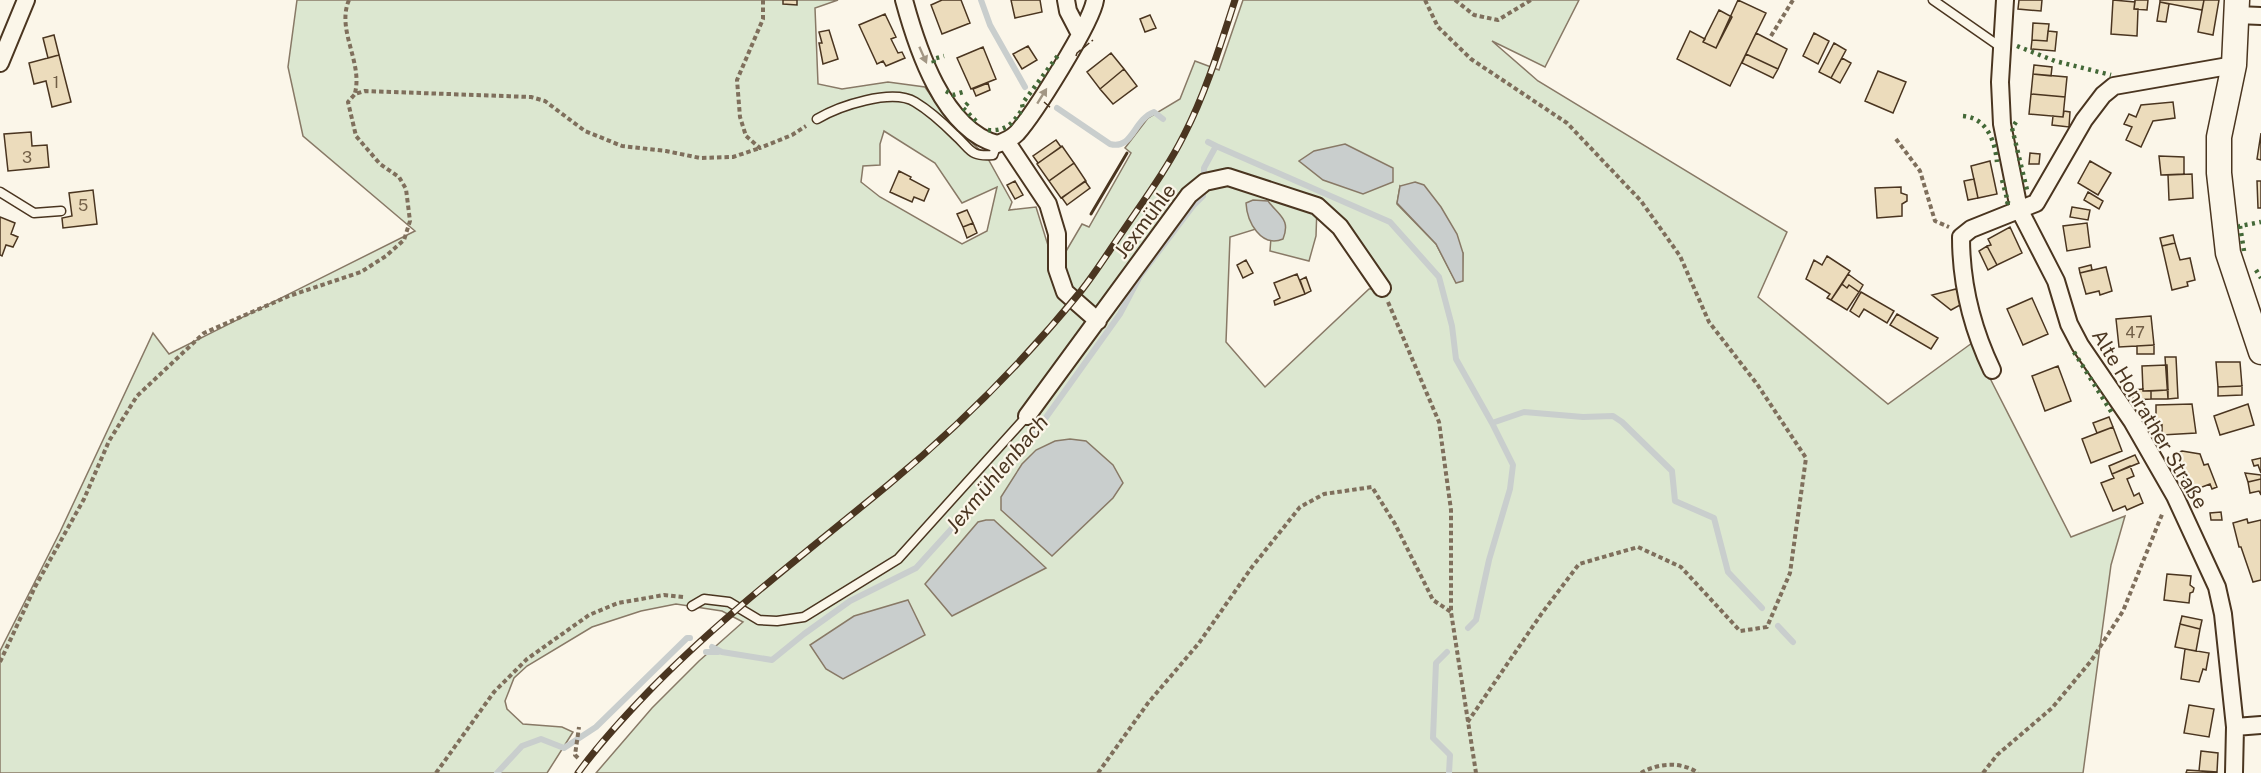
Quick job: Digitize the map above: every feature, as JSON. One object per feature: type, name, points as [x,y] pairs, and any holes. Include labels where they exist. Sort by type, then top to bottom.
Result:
[{"type":"street","points":[[0,63],[26,0]]},
{"type":"street","points":[[904,0],[914,35],[937,86],[951,108],[969,130],[986,141],[1001,143],[1016,133],[1038,104],[1087,23],[1095,0]]},
{"type":"street","points":[[1066,0],[1068,11],[1080,34]]},
{"type":"street","name":"Alte Honrather Straße","points":[[2005,0],[2000,82],[2002,124],[2019,209],[2056,281],[2069,324],[2080,345],[2132,421],[2175,495],[2217,587],[2223,614],[2235,727],[2234,773]]},
{"type":"street","points":[[2261,16],[2237,7],[2234,65],[2219,137],[2219,172],[2228,253],[2254,308],[2261,351]]},
{"type":"street","points":[[1992,369],[1980,344],[1964,281],[1961,237],[1971,229],[2036,203],[2084,120],[2103,94],[2114,86],[2234,65]]},
{"type":"street","points":[[1001,143],[1048,204],[1057,234],[1057,269],[1065,292],[1098,321]]},
{"type":"street","name":"Jexmühle","points":[[1027,416],[1188,195],[1204,182],[1228,177],[1317,206],[1340,227],[1382,288]]},
{"type":"street","points":[[2235,727],[2261,725]]},
{"type":"lane","points":[[1934,0],[2002,48]]},
{"type":"lane","points":[[817,119],[831,111],[859,103],[882,98],[904,98],[924,108],[943,123],[966,148],[979,156],[993,155],[1001,143]]},
{"type":"lane","points":[[0,192],[34,213],[61,211]]},
{"type":"lane","points":[[692,606],[704,599],[729,602],[759,620],[777,621],[804,617],[898,560],[1027,416]]},
{"type":"path","points":[[0,662],[31,595],[84,499],[109,441],[137,396],[204,333],[289,296],[361,272],[386,256],[404,240],[410,221],[406,189],[399,177],[380,164],[356,136],[348,102],[355,94],[358,76],[344,12],[349,0]]},
{"type":"path","points":[[760,148],[746,136],[740,117],[737,80],[763,19],[763,0]]},
{"type":"path","points":[[1425,0],[1438,27],[1471,59],[1567,123],[1641,201],[1680,256],[1708,322],[1757,384],[1806,458],[1790,573],[1767,627],[1740,631],[1681,567],[1638,546],[1579,564],[1542,613],[1467,723]]},
{"type":"path","points":[[1455,0],[1474,15],[1498,20],[1531,0]]},
{"type":"path","points":[[1771,36],[1793,0]]},
{"type":"path","points":[[355,94],[365,91],[531,97],[545,101],[585,131],[622,146],[700,158],[733,157],[792,135],[817,119]]},
{"type":"path","points":[[1896,139],[1920,171],[1935,221],[1949,227],[1961,237]]},
{"type":"path","points":[[1382,288],[1439,422],[1451,510],[1451,612],[1476,773]]},
{"type":"path","points":[[1098,773],[1148,704],[1199,643],[1252,567],[1300,507],[1324,494],[1372,487],[1395,524],[1433,600],[1451,612]]},
{"type":"path","points":[[1983,773],[1997,755],[2052,708],[2091,661],[2123,612],[2160,515],[2175,495]]},
{"type":"path","points":[[436,773],[494,692],[511,673],[527,658],[590,615],[618,603],[664,595],[704,599]]},
{"type":"path","points":[[576,757],[579,727]]},
{"type":"path","points":[[1641,773],[1654,765],[1678,765],[1690,767],[1698,773]]},
{"type":"green space","points":[[297,0],[838,0],[815,8],[818,84],[842,89],[888,82],[925,87],[947,119],[987,157],[1012,202],[1009,210],[1036,207],[1051,255],[1065,253],[1082,224],[1089,227],[1131,153],[1125,148],[1148,118],[1180,99],[1195,61],[1219,70],[1243,0],[1579,0],[1545,67],[1492,41],[1538,81],[1787,232],[1758,297],[1888,404],[1972,343],[2071,537],[2125,516],[2111,565],[2083,773],[596,773],[652,708],[699,661],[743,622],[722,611],[676,604],[641,611],[592,627],[527,666],[514,678],[505,701],[507,709],[523,724],[562,727],[573,732],[547,773],[0,773],[0,651],[60,532],[153,333],[169,354],[415,231],[303,136],[288,67]],"holes":[[[884,131],[935,163],[962,203],[997,187],[987,231],[962,244],[880,197],[861,182],[863,166],[880,165],[880,144]],[[1400,186],[1463,253],[1462,281],[1456,282],[1436,244],[1397,204]],[[1317,207],[1381,288],[1369,289],[1265,387],[1226,342],[1230,237],[1272,224],[1270,251],[1309,261],[1316,236]]]},
{"type":"shaded area","points":[[1345,144],[1393,168],[1393,182],[1363,194],[1323,180],[1299,161],[1314,151]]},
{"type":"shaded area","points":[[1415,182],[1424,185],[1441,207],[1457,234],[1463,253],[1463,281],[1456,283],[1436,244],[1397,203],[1400,186]]},
{"type":"shaded area","points":[[1253,200],[1268,201],[1283,218],[1286,227],[1283,239],[1268,240],[1257,232],[1249,218],[1246,203]]},
{"type":"shaded area","points":[[1070,439],[1086,441],[1113,465],[1123,483],[1113,498],[1052,556],[1001,510],[1001,497],[1022,464],[1036,450],[1055,441]]},
{"type":"shaded area","points":[[994,520],[1046,568],[952,616],[925,584],[978,522]]},
{"type":"shaded area","points":[[908,600],[925,635],[843,679],[826,669],[810,645],[854,616]]},
{"type":"building","points":[[783,0],[797,0],[797,5],[783,4]]},
{"type":"building","points":[[942,0],[961,0],[970,23],[942,34],[931,5]]},
{"type":"building","points":[[1011,0],[1040,0],[1042,12],[1015,18]]},
{"type":"building","points":[[1738,0],[1766,13],[1730,86],[1677,59],[1690,31],[1705,39],[1703,42],[1716,48]]},
{"type":"building","points":[[2019,0],[2042,0],[2041,11],[2018,9]]},
{"type":"building","points":[[2113,0],[2135,2],[2134,9],[2138,9],[2137,36],[2111,34]]},
{"type":"building","points":[[2135,0],[2148,0],[2147,10],[2134,9]]},
{"type":"building","points":[[2160,0],[2204,0],[2202,10],[2160,2]]},
{"type":"building","points":[[2204,0],[2219,0],[2213,35],[2198,32]]},
{"type":"building","points":[[2160,2],[2169,4],[2166,22],[2157,21]]},
{"type":"building","points":[[1719,10],[1732,17],[1716,48],[1703,42]]},
{"type":"building","points":[[885,14],[896,37],[891,39],[898,53],[902,52],[905,58],[886,66],[883,61],[877,64],[859,25]]},
{"type":"building","points":[[1150,15],[1156,28],[1145,32],[1140,19]]},
{"type":"building","points":[[2033,23],[2049,24],[2047,41],[2032,40]]},
{"type":"building","points":[[829,30],[838,59],[823,64],[819,32]]},
{"type":"building","points":[[2048,31],[2057,32],[2055,51],[2031,49],[2032,40],[2047,41]]},
{"type":"building","points":[[1756,33],[1787,49],[1778,69],[1746,54]]},
{"type":"building","points":[[1814,33],[1829,41],[1818,64],[1803,56]]},
{"type":"building","points":[[54,35],[59,55],[48,58],[43,38]]},
{"type":"building","points":[[1834,43],[1846,50],[1831,78],[1819,72]]},
{"type":"building","points":[[1028,46],[1037,60],[1022,69],[1013,54]]},
{"type":"building","points":[[983,47],[996,79],[971,89],[957,58]]},
{"type":"building","points":[[1111,53],[1124,69],[1100,89],[1087,72]]},
{"type":"building","points":[[1746,54],[1778,69],[1773,78],[1742,63]]},
{"type":"building","points":[[59,55],[71,102],[52,107],[46,81],[34,84],[29,63]]},
{"type":"building","points":[[1842,58],[1851,63],[1840,83],[1831,78]]},
{"type":"building","points":[[2034,65],[2052,67],[2051,76],[2033,74]]},
{"type":"building","points":[[1124,69],[1137,86],[1113,104],[1100,89]]},
{"type":"building","points":[[1878,71],[1906,82],[1893,113],[1865,101]]},
{"type":"building","points":[[2033,74],[2067,77],[2065,97],[2031,94]]},
{"type":"building","points":[[988,83],[990,90],[976,96],[973,89]]},
{"type":"building","points":[[2031,94],[2065,97],[2063,117],[2029,114]]},
{"type":"building","points":[[2173,102],[2175,118],[2153,121],[2141,147],[2126,140],[2132,127],[2124,124],[2129,114],[2136,117],[2141,105]]},
{"type":"building","points":[[2064,111],[2070,112],[2069,127],[2052,125],[2053,116],[2063,117]]},
{"type":"building","points":[[31,132],[32,146],[47,145],[49,167],[8,171],[4,134]]},
{"type":"building","points":[[2261,133],[2261,160],[2257,159]]},
{"type":"building","points":[[1056,140],[1061,147],[1038,163],[1033,156]]},
{"type":"building","points":[[1062,146],[1074,163],[1049,181],[1037,164]]},
{"type":"building","points":[[2030,153],[2040,154],[2039,164],[2029,164]]},
{"type":"building","points":[[2159,156],[2184,157],[2184,174],[2161,175]]},
{"type":"building","points":[[1990,161],[1997,194],[1978,198],[1971,166]]},
{"type":"building","points":[[2090,161],[2111,173],[2098,195],[2078,183]]},
{"type":"building","points":[[1074,163],[1086,181],[1061,198],[1049,181]]},
{"type":"building","points":[[899,171],[929,189],[924,201],[914,197],[912,202],[890,192]]},
{"type":"building","points":[[2192,174],[2193,198],[2169,200],[2168,175]]},
{"type":"building","points":[[1974,179],[1978,198],[1968,200],[1964,181]]},
{"type":"building","points":[[1015,181],[1023,195],[1015,199],[1007,185]]},
{"type":"building","points":[[1085,181],[1090,188],[1067,205],[1062,198]]},
{"type":"building","points":[[2257,181],[2261,181],[2261,208],[2258,208]]},
{"type":"building","points":[[1901,187],[1901,193],[1907,195],[1907,201],[1902,204],[1902,216],[1877,218],[1875,188]]},
{"type":"building","points":[[93,190],[97,224],[63,228],[62,218],[72,216],[69,193]]},
{"type":"building","points":[[2088,192],[2103,201],[2099,209],[2084,200]]},
{"type":"building","points":[[2072,207],[2090,210],[2088,220],[2070,217]]},
{"type":"building","points":[[967,210],[973,223],[963,227],[957,214]]},
{"type":"building","points":[[0,217],[15,223],[11,234],[18,237],[13,247],[6,245],[2,256],[0,255]]},
{"type":"building","points":[[973,223],[977,233],[967,238],[963,227]]},
{"type":"building","points":[[2087,223],[2090,247],[2067,251],[2063,226]]},
{"type":"building","points":[[2010,227],[2022,253],[1997,265],[1987,246],[1991,245],[1988,239]]},
{"type":"building","points":[[2173,235],[2175,243],[2162,246],[2160,238]]},
{"type":"building","points":[[2175,243],[2180,260],[2190,258],[2195,280],[2187,282],[2188,286],[2172,290],[2162,246]]},
{"type":"building","points":[[1987,246],[1997,265],[1988,270],[1979,251]]},
{"type":"building","points":[[1827,256],[1850,271],[1831,300],[1827,298],[1830,294],[1806,279],[1814,260],[1822,265]]},
{"type":"building","points":[[1246,260],[1253,273],[1243,278],[1237,265]]},
{"type":"building","points":[[2091,265],[2092,270],[2080,273],[2079,268]]},
{"type":"building","points":[[2106,267],[2112,291],[2100,295],[2099,291],[2086,294],[2080,273]]},
{"type":"building","points":[[1297,274],[1305,294],[1275,305],[1274,301],[1280,298],[1274,283]]},
{"type":"building","points":[[1848,274],[1863,285],[1859,292],[1849,285],[1847,288],[1842,284]]},
{"type":"building","points":[[1306,277],[1311,291],[1305,294],[1300,280]]},
{"type":"building","points":[[1842,284],[1847,288],[1849,285],[1859,292],[1847,310],[1831,300]]},
{"type":"building","points":[[1956,289],[1962,304],[1951,310],[1932,295]]},
{"type":"building","points":[[1861,292],[1894,311],[1887,323],[1864,309],[1859,317],[1850,311]]},
{"type":"building","points":[[2032,298],[2048,334],[2023,345],[2007,309]]},
{"type":"building","points":[[1897,314],[1938,338],[1931,349],[1890,325]]},
{"type":"building","points":[[2151,316],[2154,345],[2119,347],[2116,319]]},
{"type":"building","points":[[2154,345],[2154,354],[2137,354],[2137,346]]},
{"type":"building","points":[[2165,357],[2176,357],[2178,398],[2168,399]]},
{"type":"building","points":[[2216,362],[2240,362],[2242,386],[2218,387]]},
{"type":"building","points":[[2167,365],[2168,390],[2143,391],[2142,366]]},
{"type":"building","points":[[2058,366],[2071,401],[2045,411],[2032,376]]},
{"type":"building","points":[[2242,386],[2242,395],[2218,396],[2218,387]]},
{"type":"building","points":[[2143,389],[2143,391],[2151,391],[2151,399],[2133,400],[2133,390]]},
{"type":"building","points":[[2168,390],[2168,399],[2151,399],[2151,391]]},
{"type":"building","points":[[2192,404],[2196,433],[2162,435],[2162,425],[2156,426],[2156,405]]},
{"type":"building","points":[[2248,404],[2254,425],[2220,435],[2214,416]]},
{"type":"building","points":[[2109,417],[2113,427],[2097,433],[2093,423]]},
{"type":"building","points":[[2113,427],[2122,451],[2091,463],[2082,439]]},
{"type":"building","points":[[2182,451],[2200,454],[2204,465],[2208,464],[2217,487],[2212,489],[2210,484],[2189,492],[2182,473],[2185,472],[2177,453]]},
{"type":"building","points":[[2135,455],[2139,463],[2112,474],[2109,466]]},
{"type":"building","points":[[2261,458],[2261,473],[2258,465],[2254,466],[2252,460]]},
{"type":"building","points":[[2130,466],[2134,476],[2127,479],[2134,496],[2139,493],[2143,503],[2127,510],[2125,506],[2113,511],[2101,483],[2114,478],[2112,474]]},
{"type":"building","points":[[2245,473],[2261,475],[2261,479],[2248,482]]},
{"type":"building","points":[[2261,479],[2261,495],[2259,491],[2250,493],[2248,482]]},
{"type":"building","points":[[2221,512],[2222,520],[2211,520],[2210,513]]},
{"type":"building","points":[[2247,519],[2248,523],[2261,520],[2261,580],[2253,582],[2241,547],[2239,547],[2233,523]]},
{"type":"building","points":[[2167,574],[2191,576],[2190,585],[2194,588],[2190,593],[2189,603],[2164,600]]},
{"type":"building","points":[[2182,616],[2202,620],[2200,629],[2180,624]]},
{"type":"building","points":[[2180,624],[2200,629],[2196,651],[2175,647]]},
{"type":"building","points":[[2185,649],[2209,653],[2206,670],[2203,669],[2199,682],[2181,679]]},
{"type":"building","points":[[2189,705],[2214,709],[2209,737],[2184,733]]},
{"type":"building","points":[[2201,751],[2218,753],[2217,772],[2199,771]]},
{"type":"building","points":[[2187,770],[2217,772],[2217,773],[2186,773]]},
{"type":"waterway","name":"Jexmühlenbach","points":[[981,0],[990,25],[1025,87]]},
{"type":"waterway","name":"Jexmühlenbach","points":[[1057,108],[1110,144],[1118,145],[1124,143],[1147,116],[1154,112],[1163,119]]},
{"type":"waterway","name":"Jexmühlenbach","points":[[1204,176],[1204,168],[1216,146],[1208,142]]},
{"type":"waterway","points":[[1216,146],[1390,222],[1439,277],[1452,326],[1456,359],[1492,423],[1524,412],[1583,417],[1613,416],[1622,422],[1672,471],[1675,501],[1714,518],[1728,572],[1762,608]]},
{"type":"waterway","name":"Jexmühlenbach","points":[[712,647],[722,652],[772,660],[850,601],[916,568],[1022,451],[1120,314],[1140,276],[1203,196],[1203,188]]},
{"type":"waterway","points":[[1468,628],[1476,620],[1489,560],[1510,489],[1513,465],[1492,423]]},
{"type":"waterway","points":[[1778,626],[1793,642]]},
{"type":"waterway","name":"Jexmühlenbach","points":[[497,773],[522,746],[541,739],[564,748],[596,727],[687,638],[690,638]]},
{"type":"waterway","points":[[706,652],[718,652]]},
{"type":"waterway","points":[[1447,652],[1436,663],[1433,738],[1450,755],[1449,773]]},
{"type":"railway","points":[[578,773],[621,721],[677,663],[735,611],[940,440],[1013,368],[1059,317],[1097,269],[1177,148],[1206,86],[1235,0]]},
{"type":"hedge","points":[[2017,46],[2055,61],[2111,75]]},
{"type":"hedge","points":[[988,130],[1005,128],[1013,122],[1023,108],[1022,104],[1059,54]]},
{"type":"hedge","points":[[934,63],[933,59],[944,56]]},
{"type":"hedge","points":[[946,91],[953,95],[963,92]]},
{"type":"hedge","points":[[968,103],[963,108],[979,124]]},
{"type":"hedge","points":[[1963,116],[1978,121],[1984,126],[1992,139],[1997,162]]},
{"type":"hedge","points":[[2016,122],[2012,128],[2027,190]]},
{"type":"hedge","points":[[2002,180],[2008,202],[2005,207]]},
{"type":"hedge","points":[[2244,251],[2240,226],[2261,222]]},
{"type":"hedge","points":[[2256,270],[2261,278]]},
{"type":"hedge","points":[[2074,352],[2112,413]]},
{"type":"fence","points":[[1076,56],[1093,40]]},
{"type":"fence","points":[[1044,102],[1052,109]]},
{"type":"wall","points":[[1091,214],[1127,153]]}]
